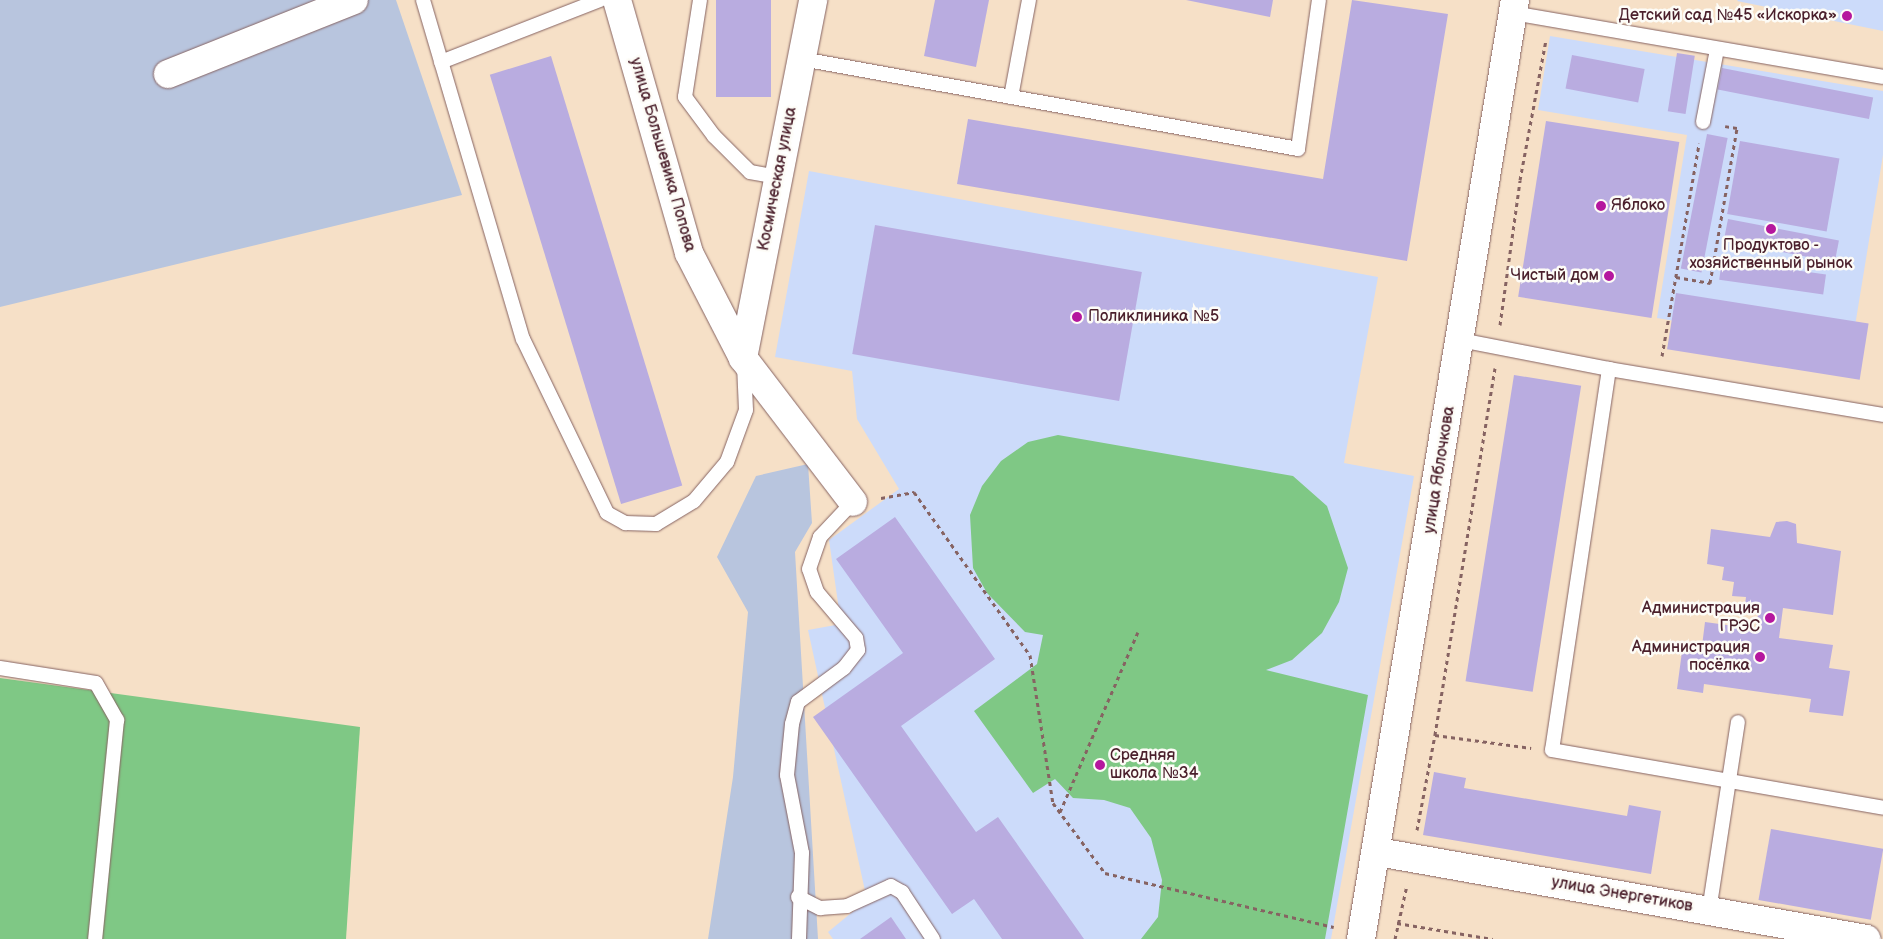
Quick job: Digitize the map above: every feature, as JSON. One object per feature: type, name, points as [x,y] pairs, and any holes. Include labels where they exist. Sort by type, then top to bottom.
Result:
[{"type":"street","points":[[168,74],[354,0]]},
{"type":"street","name":"улица Большевика Попова","points":[[618,0],[688,253],[743,358],[854,502]]},
{"type":"street","name":"Космическая улица","points":[[743,358],[813,0]]},
{"type":"street","name":"улица Яблочкова","points":[[1362,936],[1378,852],[1514,7]]},
{"type":"street","name":"улица Энергетиков","points":[[1378,852],[1866,939]]},
{"type":"lane","points":[[423,0],[523,339],[607,513],[625,523],[656,524],[694,501],[727,462],[746,410],[743,358]]},
{"type":"lane","points":[[441,62],[600,0]]},
{"type":"lane","points":[[700,0],[685,97],[691,110],[750,172],[779,177]]},
{"type":"lane","points":[[1011,97],[1029,0]]},
{"type":"lane","points":[[802,59],[1298,149],[1319,0]]},
{"type":"lane","points":[[1514,7],[1550,20],[1883,77]]},
{"type":"lane","points":[[1703,122],[1717,48]]},
{"type":"lane","points":[[1462,332],[1498,348],[1608,369],[1883,416]]},
{"type":"lane","points":[[1608,369],[1552,750],[1883,808]]},
{"type":"lane","points":[[800,939],[798,897],[802,854],[787,775],[792,724],[798,702],[844,668],[858,650],[856,638],[817,592],[809,569],[820,536],[854,502]]},
{"type":"lane","points":[[0,668],[96,682],[117,720],[95,939]]},
{"type":"lane","points":[[1708,911],[1738,722]]},
{"type":"lane","points":[[798,897],[820,908],[847,906],[891,886],[902,892],[933,939]]},
{"type":"path","points":[[1500,329],[1520,180],[1550,20]]},
{"type":"path","points":[[1652,356],[1662,357],[1703,122]]},
{"type":"path","points":[[1676,277],[1710,283],[1737,128]]},
{"type":"path","points":[[1462,332],[1500,329],[1509,331]]},
{"type":"path","points":[[1498,348],[1434,735],[1552,750]]},
{"type":"path","points":[[854,502],[914,492],[1030,655],[1053,802],[1105,873],[1362,936],[1399,922],[1493,939]]},
{"type":"path","points":[[1060,812],[1138,632]]},
{"type":"shaded area","points":[[0,0],[396,0],[462,195],[0,307]]},
{"type":"shaded area","name":"Детский сад №45 «Искорка»","points":[[1738,0],[1883,0],[1883,31],[1737,1]]},
{"type":"shaded area","name":"Продуктово - хозяйственный рынок","points":[[1550,36],[1883,91],[1883,155],[1855,326],[1717,328],[1657,318],[1687,135],[1538,110]]},
{"type":"shaded area","name":"Средняя школа №34","points":[[809,171],[1378,277],[1344,463],[1414,476],[1331,939],[833,939],[828,932],[867,900],[808,630],[841,624],[829,540],[899,489],[857,419],[852,371],[775,357]]},
{"type":"shaded area","points":[[808,464],[812,523],[795,552],[818,939],[708,939],[733,777],[748,612],[717,557],[756,476]]},
{"type":"green space","points":[[1058,435],[1293,476],[1327,506],[1348,568],[1339,602],[1322,633],[1292,660],[1266,670],[1368,695],[1325,939],[1141,939],[1158,917],[1162,880],[1151,838],[1130,808],[1104,800],[1073,798],[1055,779],[1033,793],[974,711],[1037,664],[1043,635],[1025,632],[987,593],[973,568],[970,515],[982,486],[1001,461],[1028,442]]},
{"type":"green space","points":[[0,678],[360,727],[346,939],[0,939]]},
{"type":"building","points":[[716,0],[771,0],[771,97],[716,97]]},
{"type":"building","points":[[935,0],[989,0],[976,67],[924,56]]},
{"type":"building","points":[[1186,0],[1273,0],[1270,17]]},
{"type":"building","points":[[1352,0],[1448,14],[1407,261],[957,184],[968,119],[1323,179]]},
{"type":"building","points":[[1677,53],[1695,56],[1686,114],[1668,111]]},
{"type":"building","points":[[1572,55],[1645,69],[1638,102],[1566,88]]},
{"type":"building","points":[[551,56],[682,485],[621,504],[490,75]]},
{"type":"building","points":[[1722,68],[1873,97],[1869,119],[1718,90]]},
{"type":"building","name":"Яблоко","points":[[1546,121],[1679,142],[1651,318],[1518,297]]},
{"type":"building","points":[[1707,134],[1728,138],[1701,272],[1681,268]]},
{"type":"building","points":[[1740,141],[1839,159],[1827,231],[1727,214]]},
{"type":"building","points":[[1728,219],[1839,241],[1835,262],[1724,241]]},
{"type":"building","points":[[875,225],[1142,272],[1119,401],[852,354]]},
{"type":"building","points":[[1722,260],[1826,275],[1823,294],[1719,280]]},
{"type":"building","points":[[1676,293],[1869,324],[1860,380],[1667,349]]},
{"type":"building","points":[[1514,375],[1581,386],[1533,692],[1466,681]]},
{"type":"building","points":[[895,517],[995,659],[901,726],[976,832],[998,817],[1084,939],[1002,939],[974,899],[952,914],[813,717],[903,653],[836,559]]},
{"type":"building","points":[[1787,521],[1796,524],[1797,543],[1841,551],[1833,615],[1783,608],[1779,638],[1833,645],[1829,668],[1850,671],[1843,716],[1809,712],[1811,699],[1704,684],[1703,693],[1677,689],[1683,644],[1702,646],[1705,622],[1756,629],[1758,614],[1744,612],[1746,597],[1732,596],[1734,582],[1722,580],[1724,567],[1707,564],[1711,529],[1770,537],[1776,522]]},
{"type":"building","points":[[1434,772],[1466,778],[1464,788],[1627,816],[1629,805],[1661,811],[1651,874],[1423,835]]},
{"type":"building","points":[[1771,829],[1883,849],[1871,920],[1758,900]]},
{"type":"building","points":[[891,917],[906,939],[860,939]]},
{"type":"place","name":"Детский сад №45 «Искорка»","points":[[1847,16]]},
{"type":"place","name":"Яблоко","points":[[1601,206]]},
{"type":"place","name":"Продуктово - хозяйственный рынок","points":[[1771,229]]},
{"type":"place","name":"Чистый дом","points":[[1609,276]]},
{"type":"place","name":"Поликлиника №5","points":[[1077,317]]},
{"type":"place","name":"Администрация ГРЭС","points":[[1770,618]]},
{"type":"place","name":"Администрация посёлка","points":[[1760,657]]},
{"type":"place","name":"Средняя школа №34","points":[[1100,765]]}]
